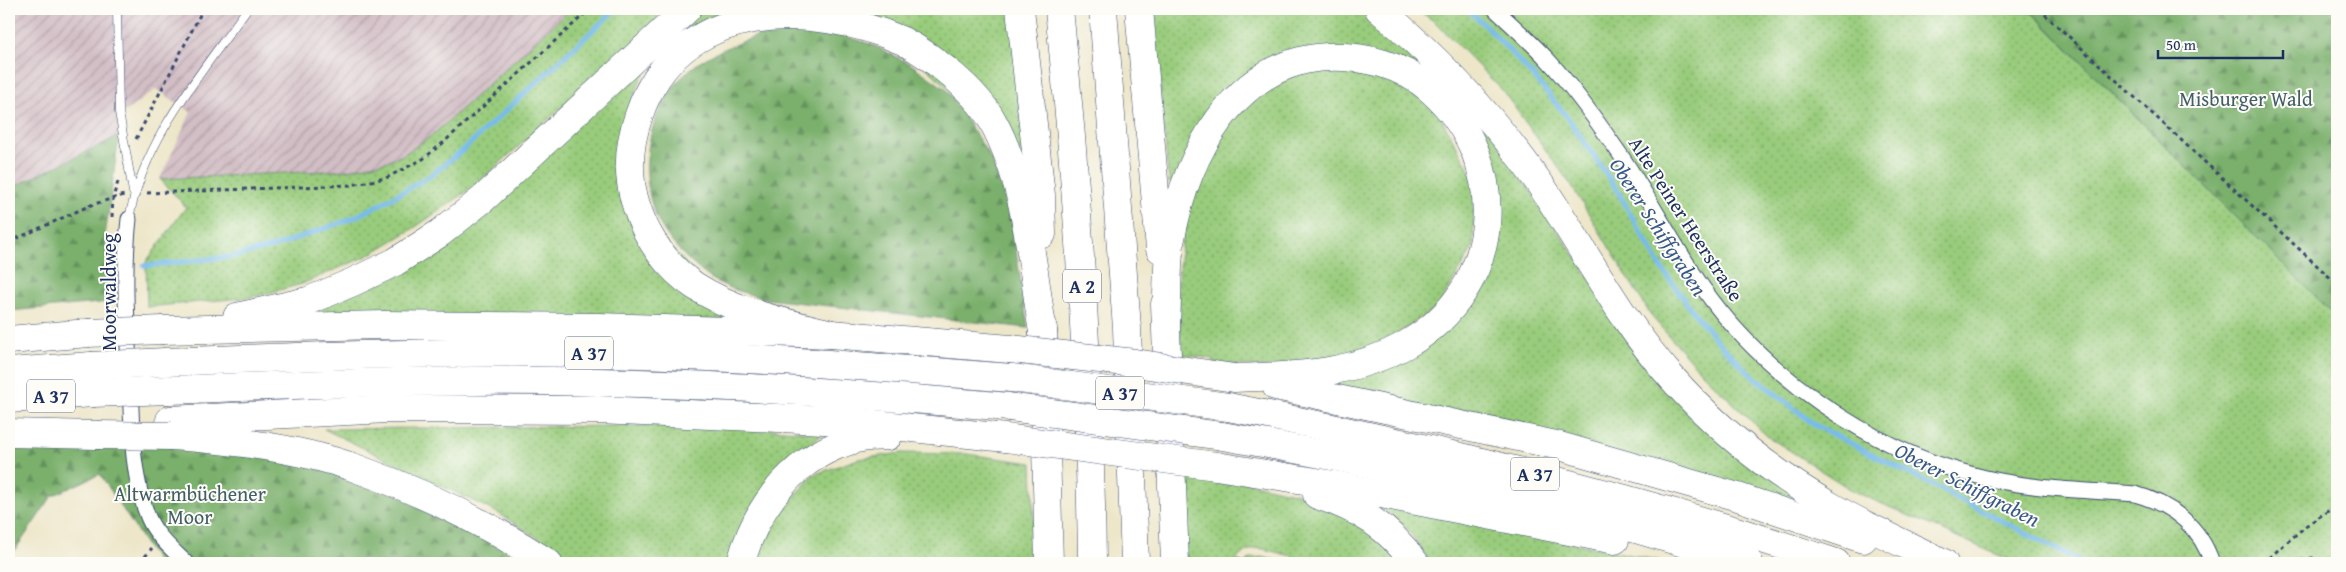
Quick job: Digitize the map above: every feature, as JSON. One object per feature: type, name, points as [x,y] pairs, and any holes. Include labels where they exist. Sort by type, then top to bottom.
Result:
[{"type":"highway","points":[[172,330],[308,301],[395,262],[432,238],[483,199],[687,9]]},
{"type":"highway","points":[[1020,9],[1041,195],[1049,563]]},
{"type":"highway","name":"A 2","points":[[1059,9],[1071,132],[1085,331],[1092,563]]},
{"type":"highway","name":"A 2","points":[[1103,9],[1127,328],[1135,563]]},
{"type":"highway","points":[[1139,9],[1166,323],[1175,563]]},
{"type":"highway","points":[[1379,9],[1449,72],[1485,112],[1540,185],[1640,340],[1672,378],[1709,416],[1787,479],[1832,508],[1944,563]]},
{"type":"highway","points":[[831,334],[764,317],[726,303],[694,285],[664,259],[643,226],[632,192],[629,160],[633,132],[653,83],[670,62],[689,44],[712,29],[741,18],[767,12],[806,11],[841,16],[878,27],[923,51],[960,82],[991,117],[1008,153],[1023,201],[1043,332]]},
{"type":"highway","points":[[1166,323],[1170,241],[1180,196],[1194,159],[1209,132],[1230,104],[1258,81],[1285,66],[1315,58],[1346,56],[1376,61],[1404,72],[1430,88],[1450,109],[1468,135],[1480,161],[1486,188],[1488,210],[1485,235],[1479,260],[1468,284],[1454,304],[1433,326],[1407,344],[1375,359],[1341,370],[1315,374],[1234,378]]},
{"type":"highway","points":[[9,340],[88,333],[384,325],[599,327],[831,334],[1010,349],[1135,363],[1234,378],[1374,405],[1556,445],[1738,497],[1933,563]]},
{"type":"highway","name":"A 37","points":[[9,372],[165,362],[386,353],[600,353],[836,363],[1012,378],[1228,407],[1423,446],[1560,480],[1767,540],[1836,563]]},
{"type":"highway","name":"A 37","points":[[9,399],[93,393],[387,381],[599,382],[841,392],[1009,407],[1222,436],[1318,452],[1416,472],[1667,538],[1749,563]]},
{"type":"highway","points":[[9,433],[171,428],[388,409],[598,410],[846,421],[1006,438],[1216,466],[1335,485],[1740,563]]},
{"type":"highway","points":[[171,428],[284,450],[356,468],[434,499],[506,536],[548,563]]},
{"type":"highway","points":[[741,563],[747,540],[761,511],[776,489],[803,465],[829,449],[858,438],[899,435],[969,435]]},
{"type":"highway","points":[[1047,455],[1060,563]]},
{"type":"highway","points":[[1244,471],[1343,503],[1374,520],[1400,543],[1415,563]]},
{"type":"street","name":"Alte Peiner Heerstraße","points":[[1495,9],[1547,59],[1583,103],[1616,148],[1703,289],[1750,345],[1800,387],[1842,419],[1900,450],[1969,474],[2032,487],[2135,494],[2151,499],[2175,512],[2194,530],[2202,541],[2212,563]]},
{"type":"street","name":"Moorwaldweg","points":[[129,218],[124,257],[137,479],[149,517],[162,540],[186,563]]},
{"type":"lane","points":[[117,9],[119,112],[134,194]]},
{"type":"lane","name":"Moorwaldweg","points":[[129,218],[134,194],[147,159],[164,129],[247,9]]},
{"type":"path","points":[[9,242],[113,197],[134,194],[351,185],[386,178],[423,159],[443,143],[590,9]]},
{"type":"path","points":[[2039,9],[2337,284]]},
{"type":"path","points":[[2264,563],[2308,525],[2337,504]]},
{"type":"path","points":[[2278,563],[2314,558],[2322,563]]},
{"type":"shaded area","points":[[9,9],[571,9],[433,135],[403,155],[385,162],[347,170],[160,179],[191,112],[156,89],[126,111],[119,112],[119,136],[9,189]]},
{"type":"green space","points":[[571,9],[672,9],[472,188],[414,228],[367,256],[302,284],[253,297],[147,307],[146,262],[186,207],[160,179],[347,170],[385,162],[403,155],[433,135]]},
{"type":"green space","points":[[699,9],[735,9],[711,17],[682,35],[642,77],[632,101],[621,193],[738,320],[279,322],[371,282]]},
{"type":"green space","points":[[850,9],[1012,9],[1024,149],[1019,153],[869,15]]},
{"type":"green space","points":[[1152,9],[1365,9],[1411,50],[1485,123],[1593,283],[1831,517],[1334,385],[1426,339],[1496,217],[1434,81],[1291,56],[1174,180],[1169,183]]},
{"type":"green space","points":[[1417,9],[1975,9],[2032,13],[2337,318],[2337,563],[2016,563],[1853,491],[1767,436],[1700,371],[1652,317],[1571,185],[1502,90],[1435,22]]},
{"type":"green space","name":"Misburger Wald","points":[[1975,9],[2337,9],[2337,318],[2033,13]]},
{"type":"green space","points":[[772,31],[839,34],[873,45],[912,65],[947,90],[992,160],[1011,219],[1028,328],[767,299],[741,292],[708,277],[682,253],[664,231],[656,216],[650,198],[647,160],[649,141],[654,123],[672,89],[693,67],[714,54]]},
{"type":"green space","points":[[1339,66],[1397,80],[1434,105],[1475,180],[1473,247],[1439,306],[1379,346],[1283,369],[1213,363],[1213,359],[1181,354],[1178,282],[1184,218],[1219,131],[1281,78]]},
{"type":"green space","points":[[119,136],[105,236],[110,302],[9,311],[9,189]]},
{"type":"green space","points":[[716,425],[824,433],[785,464],[734,563],[577,563],[498,513],[324,429]]},
{"type":"green space","name":"Altwarmbüchener Moor","points":[[171,444],[281,459],[353,478],[431,507],[529,563],[158,563],[100,474],[52,496],[9,559],[9,447]]},
{"type":"green space","points":[[902,453],[967,454],[1032,463],[1035,563],[755,563],[757,553],[774,519],[813,475],[858,459]]},
{"type":"green space","points":[[1182,478],[1230,485],[1232,479],[1316,498],[1347,509],[1407,563],[1320,563],[1259,548],[1245,552],[1234,563],[1184,563]]},
{"type":"green space","points":[[1376,505],[1407,509],[1671,563],[1429,563],[1419,545],[1407,530]]},
{"type":"green space","points":[[1262,557],[1290,563],[1244,563],[1252,558]]},
{"type":"waterway","points":[[144,266],[236,256],[276,246],[351,219],[383,203],[430,176],[462,151],[616,9]]},
{"type":"waterway","name":"Oberer Schiffgraben","points":[[1467,9],[1489,29],[1535,78],[1568,118],[1617,190],[1660,266],[1694,313],[1721,345],[1749,373],[1815,425],[2084,563]]}]
